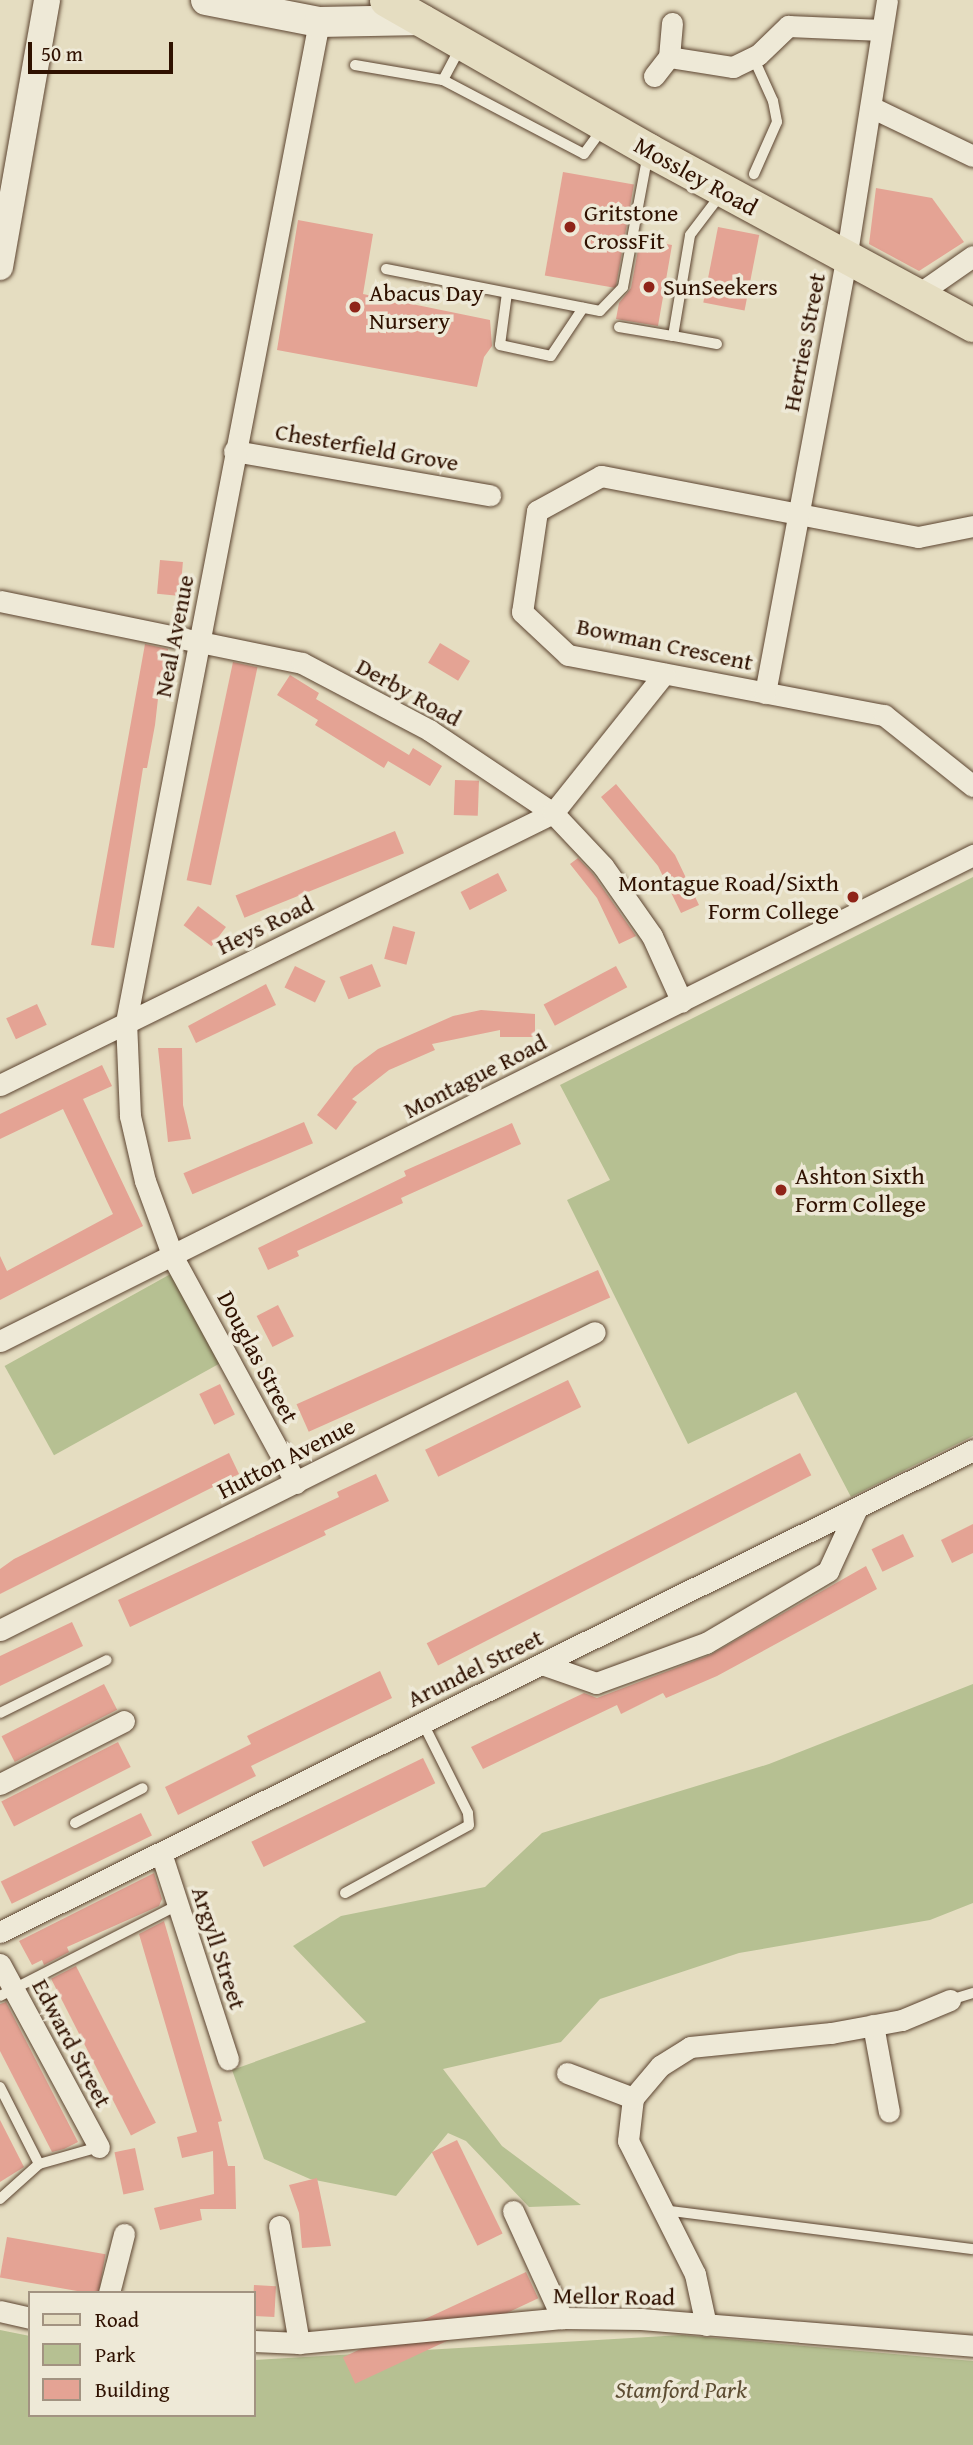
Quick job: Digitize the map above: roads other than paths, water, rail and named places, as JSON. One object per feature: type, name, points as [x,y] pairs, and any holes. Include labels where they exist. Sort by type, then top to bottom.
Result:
[{"type":"main road","points":[[206,0],[423,20]]},
{"type":"main road","name":"Mossley Road","points":[[386,0],[649,150],[846,259],[973,325]]},
{"type":"street","points":[[0,267],[47,0]]},
{"type":"street","name":"Herries Street","points":[[765,693],[846,259],[887,0]]},
{"type":"street","name":"Neal Avenue","points":[[173,1256],[145,1181],[131,1116],[125,1021],[321,11]]},
{"type":"street","points":[[654,76],[669,57],[672,23]]},
{"type":"street","points":[[669,57],[733,66],[754,59],[778,31],[794,24],[882,30]]},
{"type":"street","points":[[871,107],[973,156]]},
{"type":"street","points":[[917,295],[973,256]]},
{"type":"street","name":"Chesterfield Grove","points":[[234,451],[490,495]]},
{"type":"street","name":"Bowman Crescent","points":[[798,513],[601,476],[537,511],[522,612],[568,655],[884,715],[973,786]]},
{"type":"street","points":[[798,513],[918,537],[973,526]]},
{"type":"street","name":"Derby Road","points":[[0,601],[201,639],[302,663],[429,730],[553,813],[603,866],[652,936],[682,1002]]},
{"type":"street","points":[[553,813],[664,674]]},
{"type":"street","name":"Heys Road","points":[[0,1085],[125,1021],[553,813]]},
{"type":"street","name":"Montague Road","points":[[0,1341],[973,855]]},
{"type":"street","name":"Douglas Street","points":[[173,1256],[296,1483]]},
{"type":"street","name":"Hutton Avenue","points":[[0,1630],[595,1332]]},
{"type":"street","name":"Arundel Street","points":[[0,1932],[973,1450]]},
{"type":"street","points":[[542,1664],[596,1683],[706,1643],[828,1571],[858,1508]]},
{"type":"street","points":[[0,1784],[124,1721]]},
{"type":"street","name":"Argyll Street","points":[[161,1853],[228,2059]]},
{"type":"street","name":"Edward Street","points":[[0,1964],[7,1992],[99,2147]]},
{"type":"street","points":[[706,2325],[695,2274],[628,2140],[633,2098],[660,2066],[690,2047],[902,2020],[950,2000]]},
{"type":"street","points":[[873,2025],[889,2112]]},
{"type":"street","points":[[567,2073],[633,2098]]},
{"type":"street","points":[[513,2211],[562,2319]]},
{"type":"street","points":[[279,2226],[299,2343]]},
{"type":"street","points":[[110,2291],[124,2234]]},
{"type":"street","points":[[0,2311],[28,2318]]},
{"type":"street","name":"Mellor Road","points":[[256,2341],[299,2343],[562,2319],[706,2325],[973,2346]]},
{"type":"lane","points":[[443,80],[463,43]]},
{"type":"lane","points":[[754,59],[773,102],[777,122],[754,174]]},
{"type":"lane","points":[[355,65],[443,80],[584,154],[605,125]]},
{"type":"lane","points":[[386,269],[600,311],[623,287],[649,150]]},
{"type":"lane","points":[[673,336],[690,235],[723,190]]},
{"type":"lane","points":[[507,293],[499,345],[551,356],[583,308]]},
{"type":"lane","points":[[619,327],[717,344]]},
{"type":"lane","points":[[0,1713],[107,1660]]},
{"type":"lane","points":[[345,1893],[468,1825],[468,1813],[423,1723]]},
{"type":"lane","points":[[75,1823],[143,1788]]},
{"type":"lane","points":[[7,1992],[178,1905]]},
{"type":"lane","points":[[950,2000],[973,1993]]},
{"type":"lane","points":[[0,2087],[39,2164]]},
{"type":"lane","points":[[0,2199],[39,2164],[99,2147]]},
{"type":"lane","points":[[661,2210],[973,2249]]},
{"type":"place","name":"Gritstone CrossFit","points":[[570,227]]},
{"type":"place","name":"SunSeekers","points":[[649,287]]},
{"type":"place","name":"Abacus Day Nursery","points":[[355,307]]},
{"type":"place","name":"Montague Road/Sixth Form College","points":[[853,897]]},
{"type":"place","name":"Ashton Sixth Form College","points":[[781,1190]]},
{"type":"park label","name":"Stamford Park","points":[[681,2390]]}]
